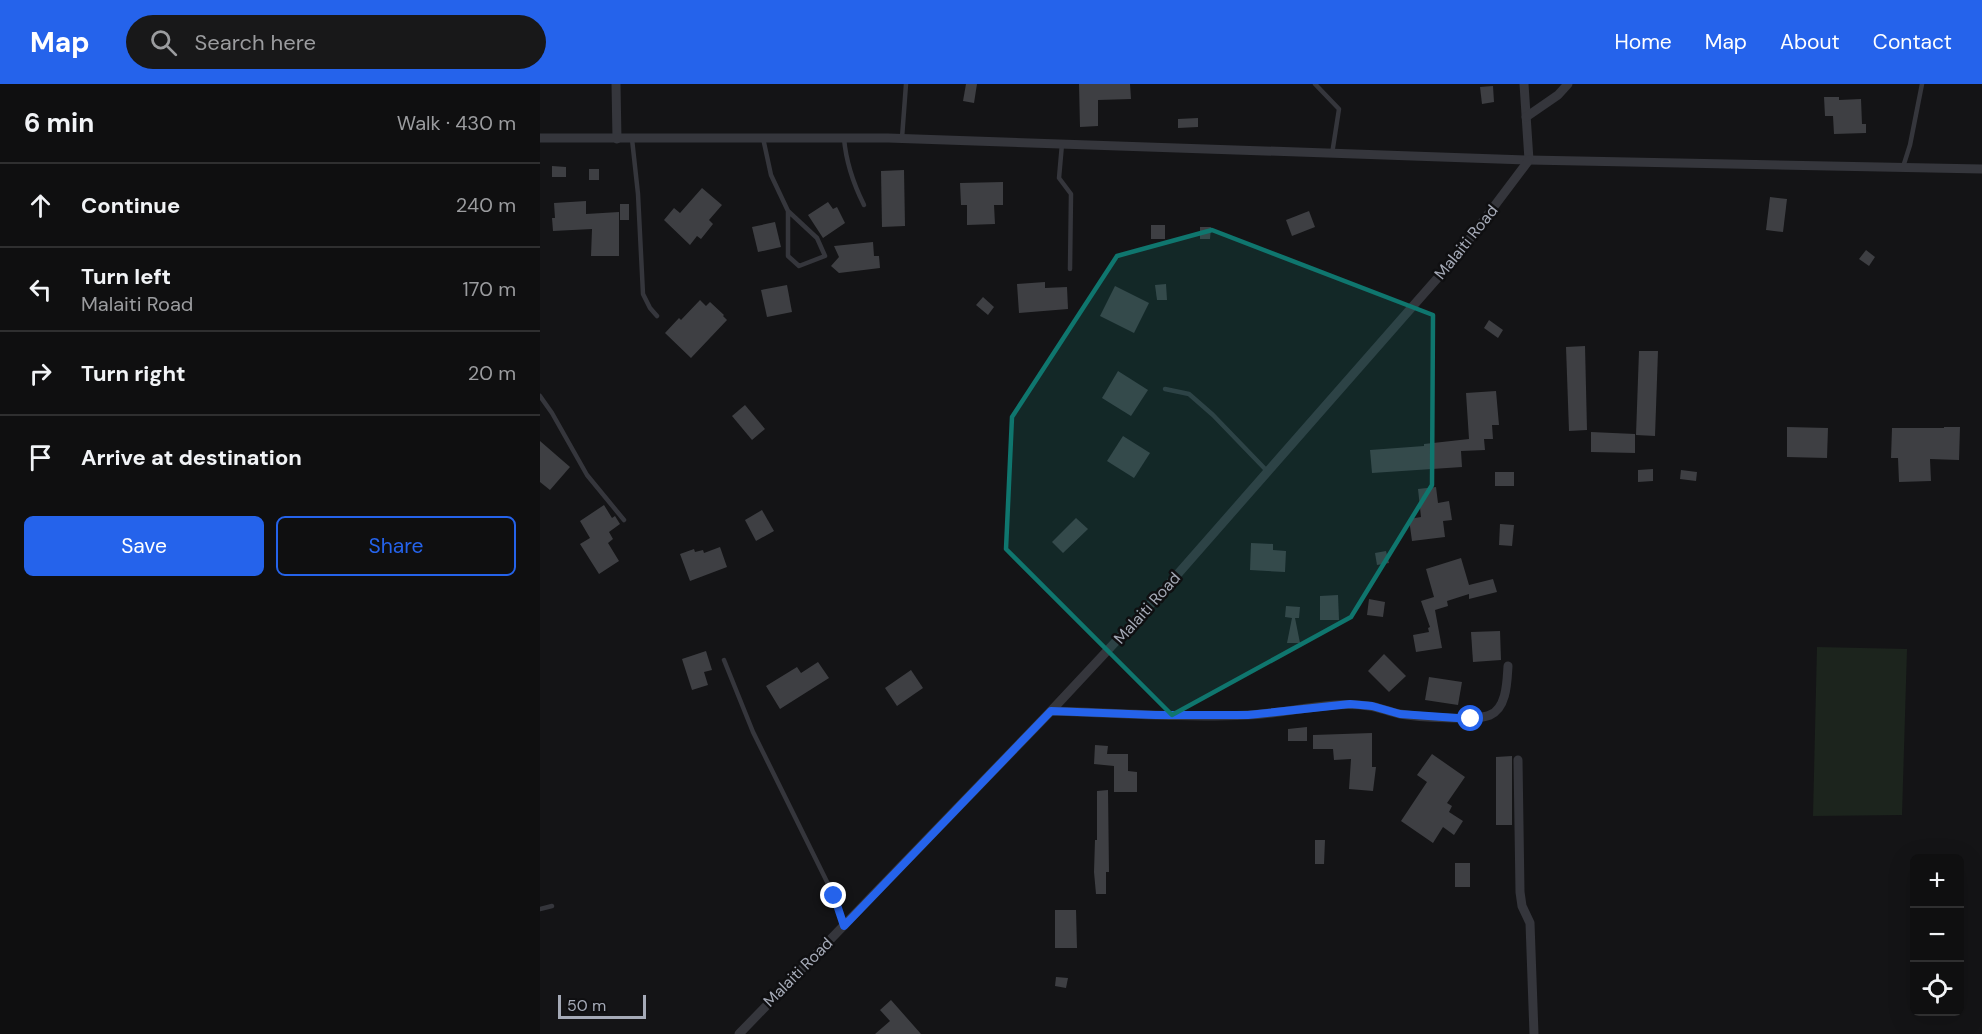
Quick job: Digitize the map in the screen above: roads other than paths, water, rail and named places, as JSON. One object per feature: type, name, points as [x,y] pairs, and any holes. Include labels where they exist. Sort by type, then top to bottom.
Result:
[{"type":"street","points":[[616,84],[617,139]]},
{"type":"street","points":[[1524,84],[1529,160]]},
{"type":"street","points":[[1527,117],[1558,95],[1568,84]]},
{"type":"street","points":[[540,138],[902,138],[1529,160],[1982,169]]},
{"type":"street","name":"Malaiti Road","points":[[740,1034],[1051,711],[1162,592],[1456,257],[1529,160]]},
{"type":"street","points":[[1051,711],[1155,715],[1248,715],[1350,704],[1372,706],[1400,714],[1471,719],[1493,714],[1500,706],[1506,691],[1509,666]]},
{"type":"street","points":[[1518,760],[1520,892],[1522,906],[1530,923],[1534,1034]]},
{"type":"lane","points":[[902,138],[906,84]]},
{"type":"lane","points":[[1315,84],[1339,110],[1332,154]]},
{"type":"lane","points":[[1903,167],[1910,145],[1922,84]]},
{"type":"lane","points":[[763,138],[771,175],[788,211],[817,238],[825,256],[799,266],[788,256],[788,211]]},
{"type":"lane","points":[[844,138],[846,159],[853,183],[864,205]]},
{"type":"lane","points":[[632,139],[639,194],[643,294],[657,316]]},
{"type":"lane","points":[[1062,144],[1059,178],[1071,194],[1070,269]]},
{"type":"lane","points":[[1165,389],[1189,394],[1213,415],[1268,472]]},
{"type":"lane","points":[[540,396],[552,413],[586,475],[624,520]]},
{"type":"lane","points":[[724,660],[753,732],[834,896],[844,926]]},
{"type":"lane","points":[[540,909],[552,906]]}]
